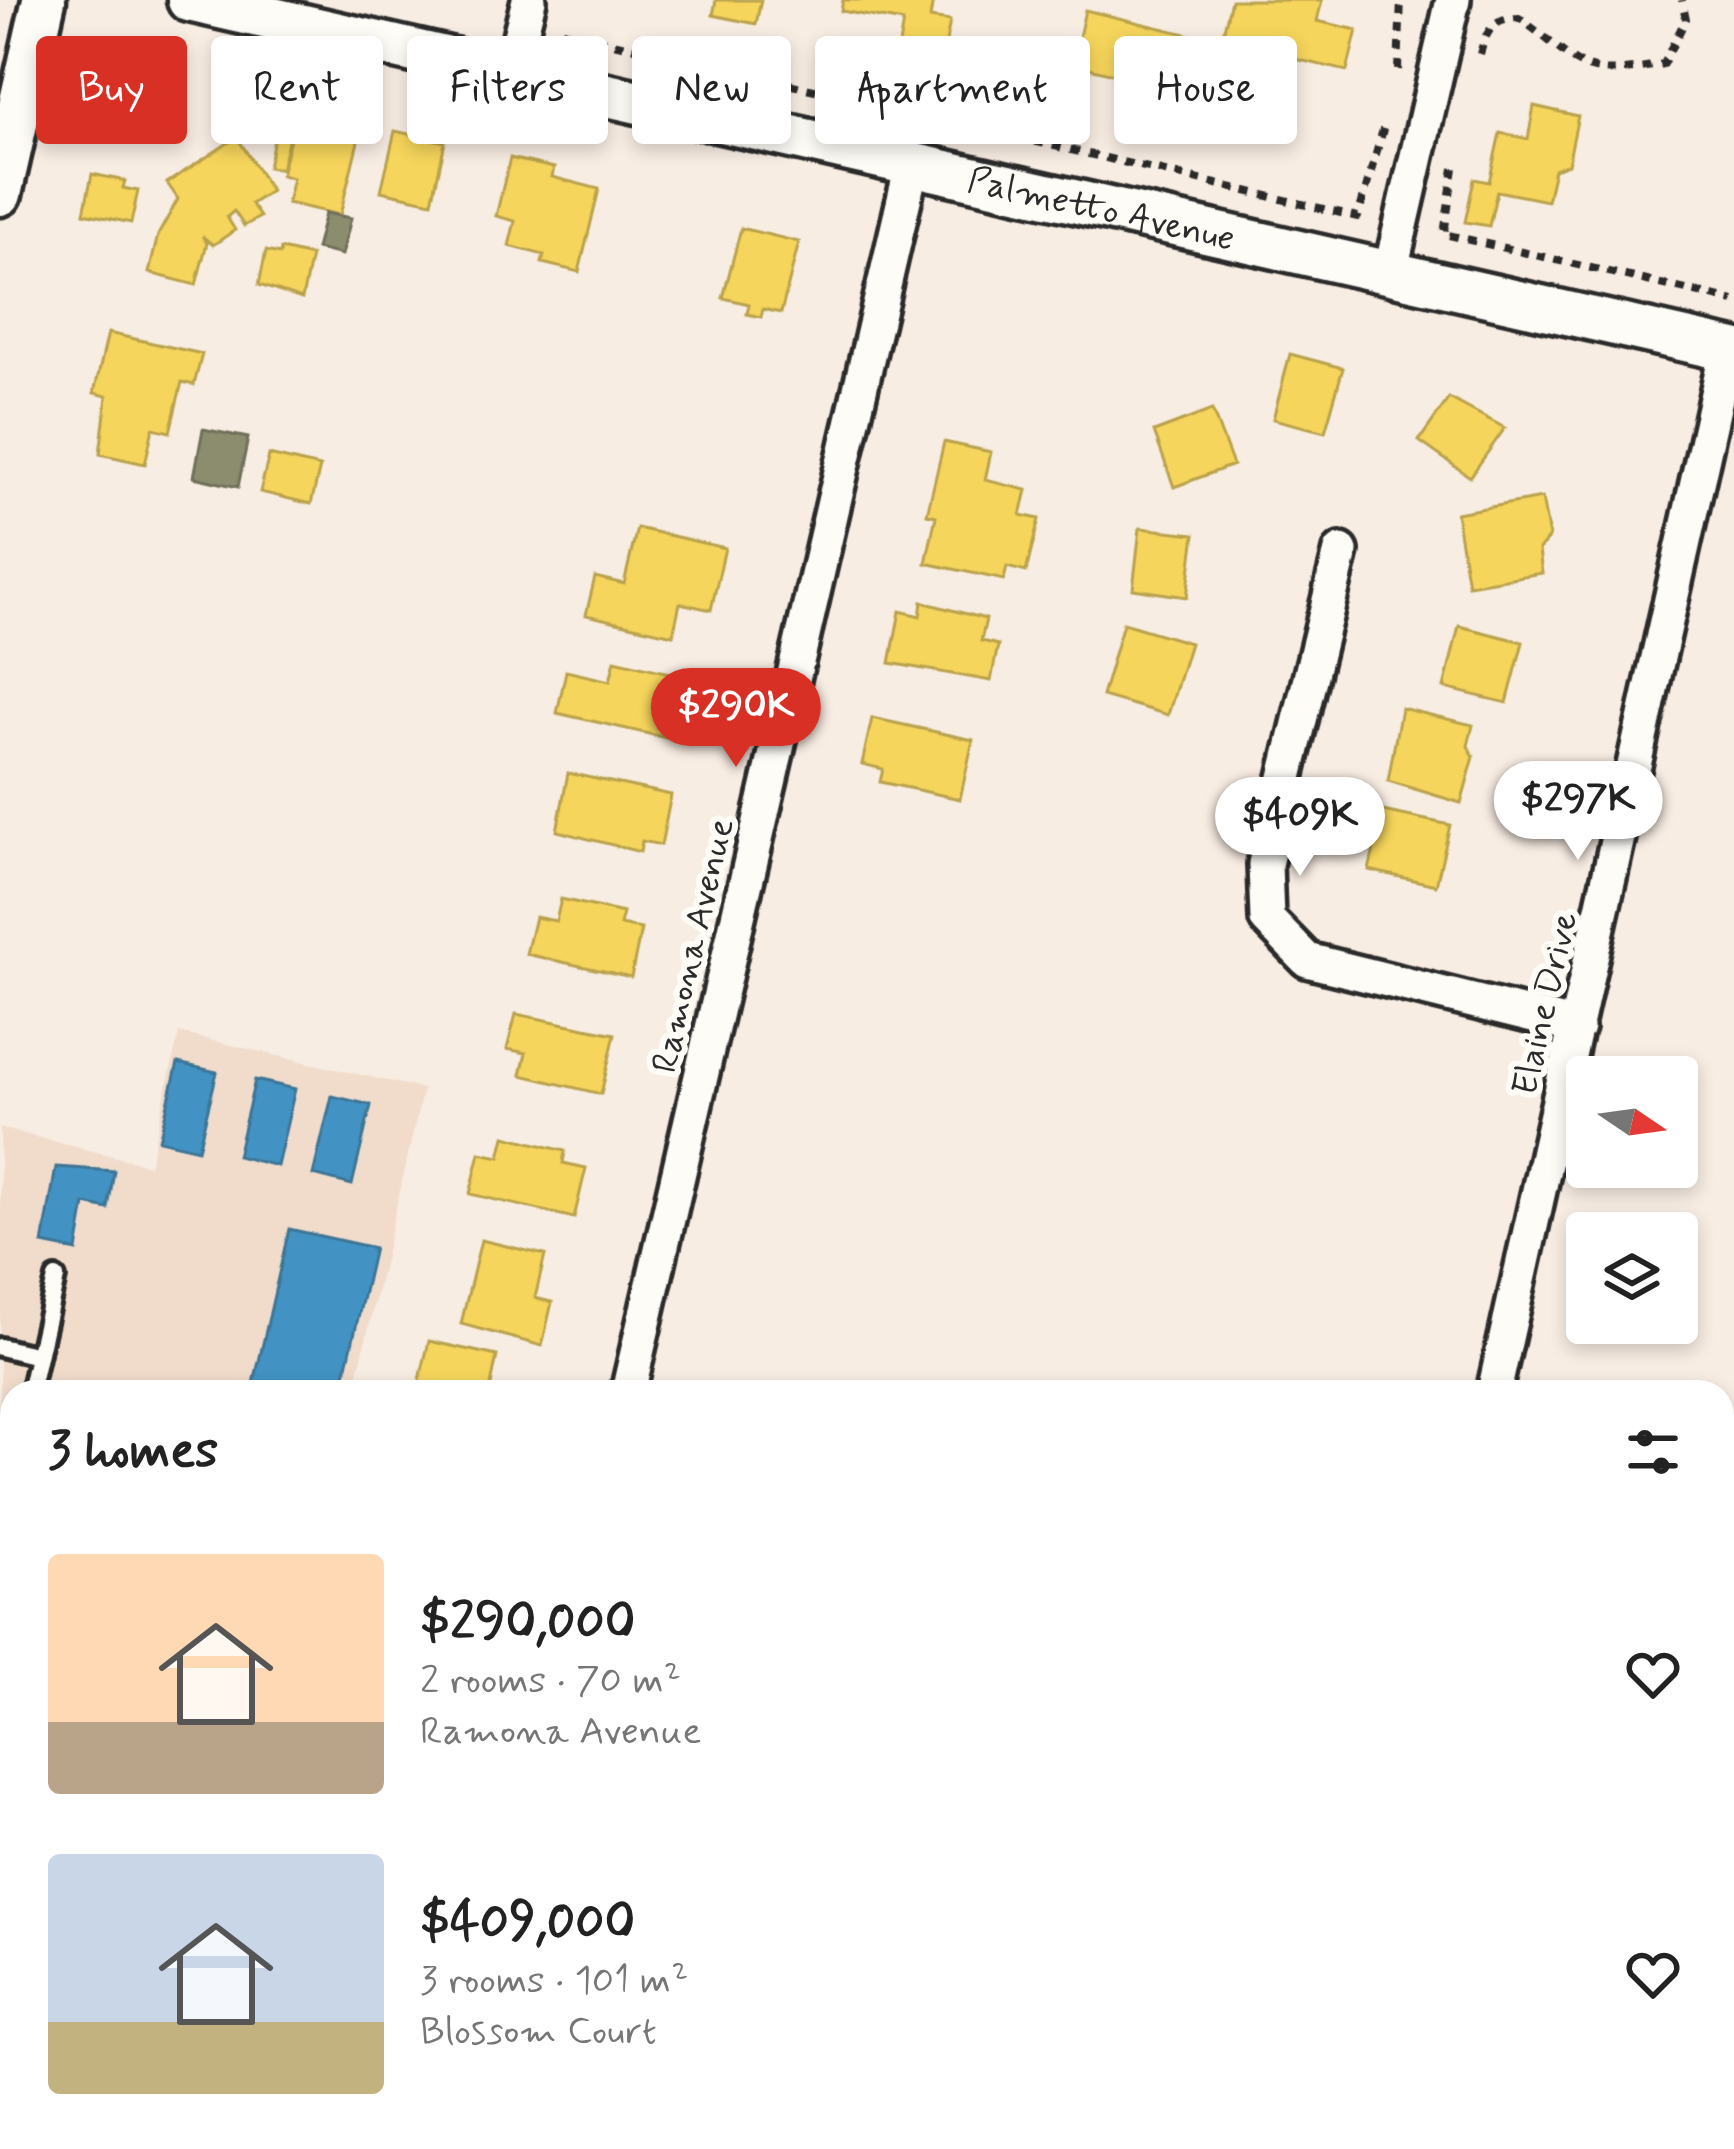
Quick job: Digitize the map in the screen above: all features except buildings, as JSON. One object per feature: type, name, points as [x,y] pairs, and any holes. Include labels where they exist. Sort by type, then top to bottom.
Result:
[{"type":"street","points":[[0,194],[44,0]]},
{"type":"street","name":"Palmetto Avenue","points":[[189,0],[407,49]]},
{"type":"street","points":[[521,36],[530,0]]},
{"type":"street","points":[[1391,269],[1453,0]]},
{"type":"street","name":"Palmetto Avenue","points":[[608,95],[1391,269],[1730,350]]},
{"type":"street","name":"Ramona Avenue","points":[[631,1380],[912,165]]},
{"type":"street","name":"Elaine Drive","points":[[1497,1380],[1730,350]]},
{"type":"street","points":[[1341,551],[1265,864],[1267,919],[1307,960],[1577,1027]]},
{"type":"lane","points":[[33,1380],[56,1278]]},
{"type":"lane","points":[[0,1347],[38,1356]]},
{"type":"path","points":[[1397,82],[1402,0]]},
{"type":"path","points":[[1477,69],[1490,26],[1501,19],[1519,18],[1572,64],[1607,75],[1663,64],[1686,19],[1682,0]]},
{"type":"path","points":[[562,31],[1357,217],[1390,104]]},
{"type":"path","points":[[1458,149],[1444,234],[1734,301]]},
{"type":"shaded area","points":[[179,1033],[423,1089],[357,1380],[0,1380],[0,1128],[149,1165]]}]
